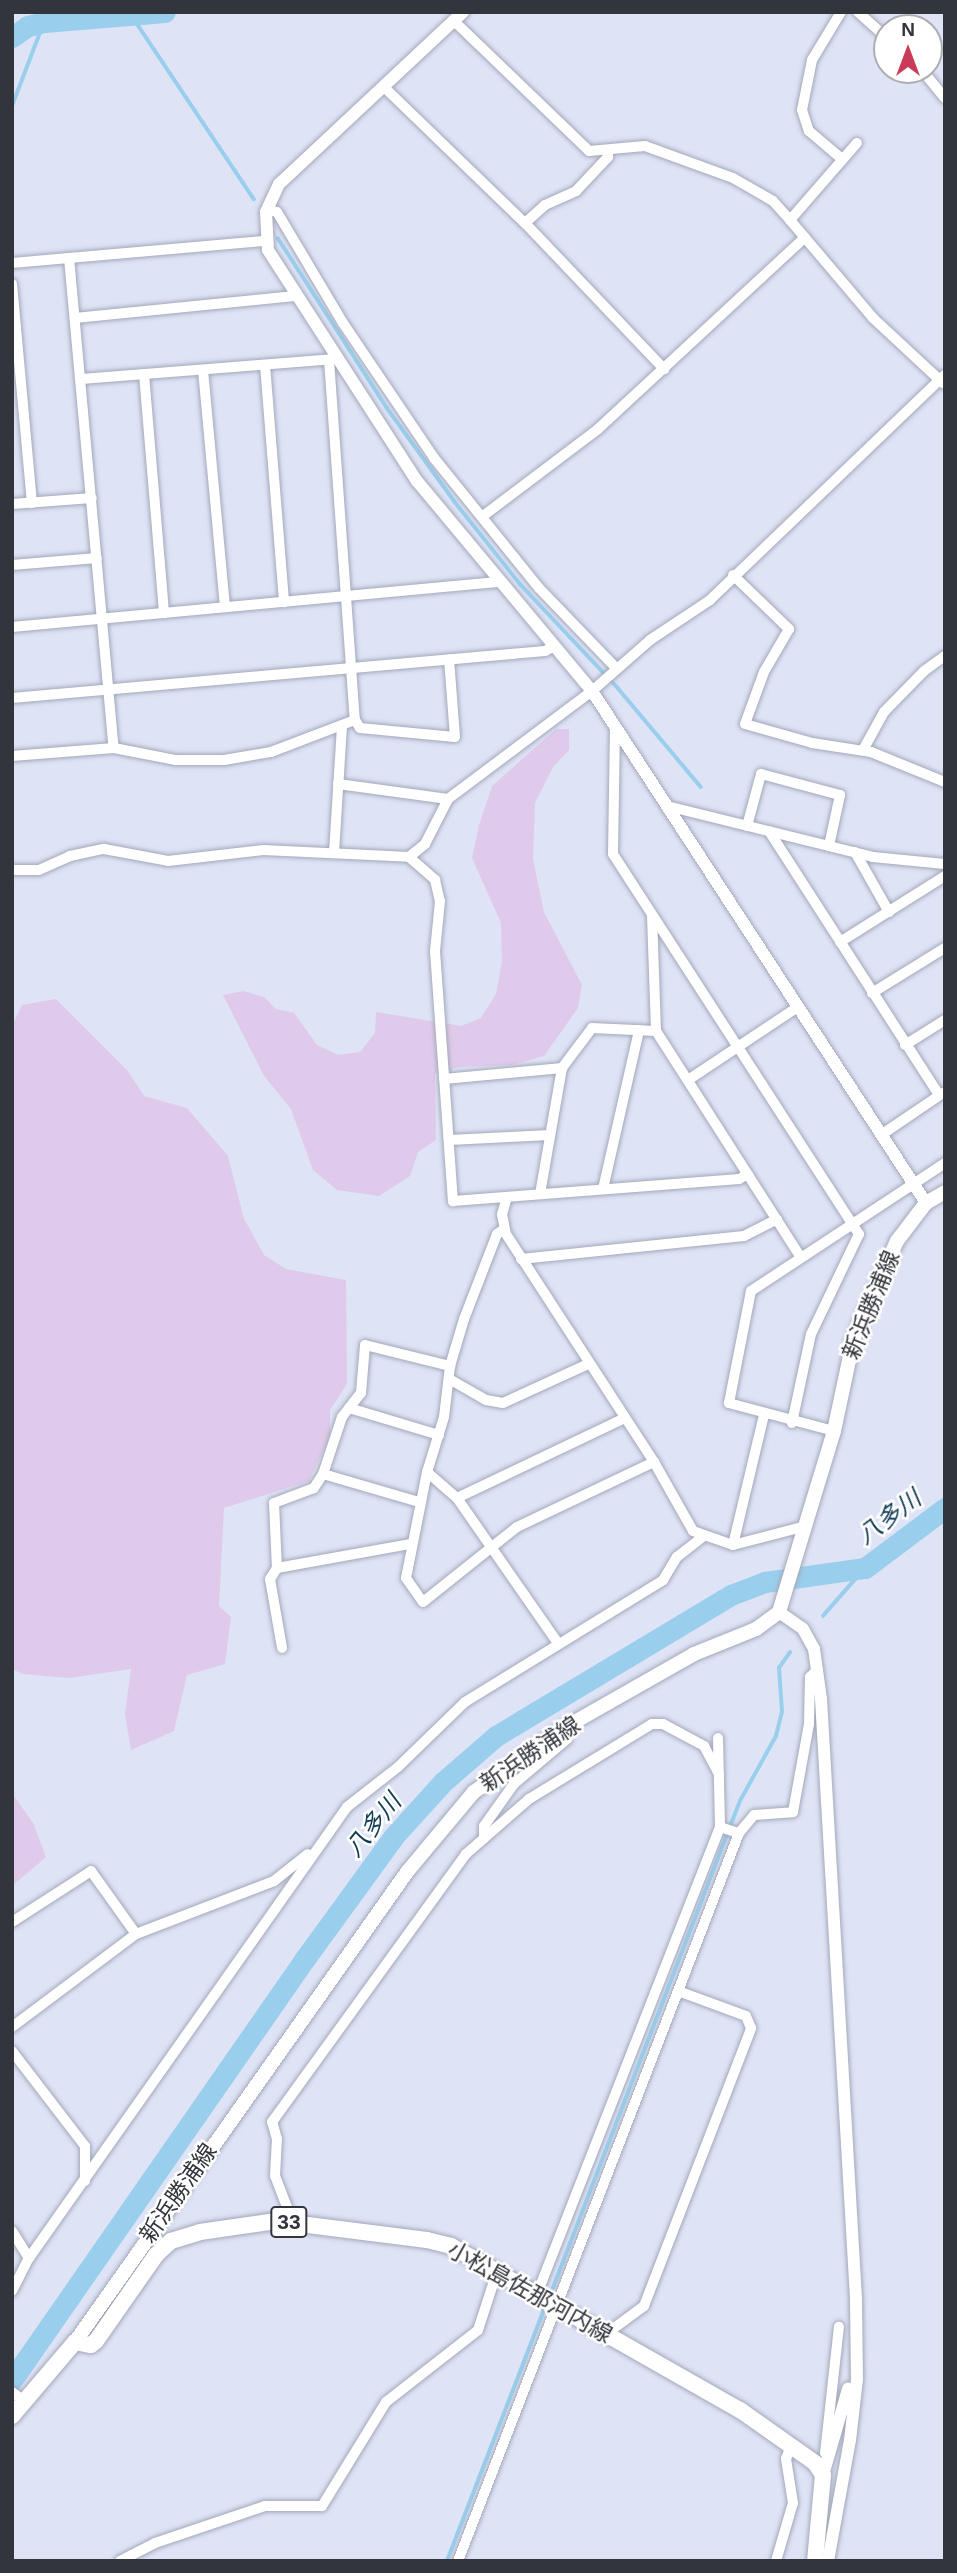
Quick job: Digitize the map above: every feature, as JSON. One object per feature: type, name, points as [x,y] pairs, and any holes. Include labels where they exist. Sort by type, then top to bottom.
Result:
[{"type":"main road","name":"新浜勝浦線","points":[[75,2342],[436,1832],[474,1792],[564,1728],[694,1654],[756,1629],[781,1609],[834,1431],[854,1337],[897,1241],[926,1203],[945,1192]]},
{"type":"main road","name":"小松島佐那河内線","points":[[12,2416],[19,2397],[75,2342],[91,2345],[96,2341],[170,2241],[200,2232],[284,2222],[427,2240],[451,2246],[548,2300],[791,2445],[822,2475]]},
{"type":"main road","points":[[815,2561],[822,2475]]},
{"type":"main road","points":[[818,2538],[822,2561]]},
{"type":"street","points":[[841,12],[812,60],[802,110],[809,131],[842,159]]},
{"type":"street","points":[[858,12],[873,25]]},
{"type":"street","points":[[409,858],[425,844],[448,799],[592,691],[617,669],[710,600],[733,575],[943,381],[873,318],[773,201],[733,178],[645,146],[608,151],[589,150],[576,142],[458,17],[386,89],[279,184],[267,209],[266,241],[332,359],[417,481],[592,691],[926,1203]]},
{"type":"street","points":[[934,84],[945,98]]},
{"type":"street","points":[[386,89],[525,223],[664,369]]},
{"type":"street","points":[[790,220],[857,144]]},
{"type":"street","points":[[525,223],[545,205],[576,191],[608,157],[608,151]]},
{"type":"street","points":[[267,209],[277,212],[343,323],[434,458],[539,588],[617,669]]},
{"type":"street","points":[[483,516],[598,429],[805,237]]},
{"type":"street","points":[[12,263],[266,241]]},
{"type":"street","points":[[69,258],[114,748]]},
{"type":"street","points":[[12,284],[33,503]]},
{"type":"street","points":[[75,318],[295,296]]},
{"type":"street","points":[[80,379],[332,359]]},
{"type":"street","points":[[332,359],[350,668],[355,720],[360,728],[456,737],[449,659]]},
{"type":"street","points":[[265,365],[284,602]]},
{"type":"street","points":[[203,370],[225,607]]},
{"type":"street","points":[[144,374],[164,613]]},
{"type":"street","points":[[12,504],[92,498]]},
{"type":"street","points":[[12,565],[97,558]]},
{"type":"street","points":[[733,575],[789,629],[764,672],[744,724],[812,743],[863,750],[945,782]]},
{"type":"street","points":[[12,627],[500,582]]},
{"type":"street","points":[[12,698],[449,659],[553,647]]},
{"type":"street","points":[[863,750],[884,712],[924,671],[945,656]]},
{"type":"street","points":[[12,756],[114,748],[175,760],[224,760],[271,752],[355,720]]},
{"type":"street","points":[[334,853],[342,724]]},
{"type":"street","points":[[615,727],[613,854],[859,1234],[811,1334],[792,1423]]},
{"type":"street","points":[[747,826],[761,774],[840,795],[828,846]]},
{"type":"street","points":[[338,784],[448,799]]},
{"type":"street","points":[[667,806],[855,852],[945,864]]},
{"type":"street","points":[[769,831],[905,1045],[942,1093],[881,1135]]},
{"type":"street","points":[[12,870],[39,870],[70,856],[104,849],[168,862],[263,850],[409,858],[435,880],[440,901],[435,951],[453,1201],[739,1179],[748,1174]]},
{"type":"street","points":[[855,852],[889,912]]},
{"type":"street","points":[[840,942],[945,876]]},
{"type":"street","points":[[652,914],[656,1031],[800,1256]]},
{"type":"street","points":[[872,993],[945,948]]},
{"type":"street","points":[[688,1080],[798,1007]]},
{"type":"street","points":[[905,1045],[945,1020]]},
{"type":"street","points":[[540,1194],[562,1068],[592,1028],[656,1031]]},
{"type":"street","points":[[603,1189],[639,1030]]},
{"type":"street","points":[[444,1079],[562,1068]]},
{"type":"street","points":[[449,1140],[550,1135]]},
{"type":"street","points":[[834,1431],[792,1423],[729,1404],[751,1291],[800,1256],[945,1163]]},
{"type":"street","points":[[507,1197],[504,1229],[588,1364],[654,1462],[693,1531],[703,1537],[733,1545],[805,1530]]},
{"type":"street","points":[[521,1259],[744,1236],[777,1219]]},
{"type":"street","points":[[504,1229],[497,1234],[468,1307],[450,1366],[451,1380],[439,1435],[419,1502],[406,1578],[423,1602],[493,1550],[517,1527],[654,1462]]},
{"type":"street","points":[[282,1648],[270,1579],[277,1568],[274,1503],[314,1488],[323,1475],[349,1408],[361,1393],[365,1345],[450,1366]]},
{"type":"street","points":[[451,1380],[486,1400],[503,1403],[588,1364]]},
{"type":"street","points":[[349,1408],[439,1435]]},
{"type":"street","points":[[733,1545],[764,1415]]},
{"type":"street","points":[[457,1498],[625,1418]]},
{"type":"street","points":[[427,1472],[457,1498],[557,1642]]},
{"type":"street","points":[[323,1475],[419,1502]]},
{"type":"street","points":[[12,2291],[29,2258],[347,1807],[398,1767],[431,1732],[474,1696],[557,1642],[663,1580],[677,1557],[703,1537]]},
{"type":"street","points":[[277,1568],[411,1544]]},
{"type":"street","points":[[781,1609],[803,1629],[818,1669],[856,2337],[850,2440],[828,2561]]},
{"type":"street","points":[[548,2300],[678,1992],[738,1833],[754,1815],[793,1812],[806,1747],[810,1677],[818,1669]]},
{"type":"street","points":[[284,2222],[287,2207],[275,2176],[277,2139],[272,2122],[425,1907],[484,1838],[552,1783],[652,1724],[663,1724],[704,1746],[719,1774]]},
{"type":"street","points":[[484,1838],[484,1826],[514,1784],[566,1739],[564,1728]]},
{"type":"street","points":[[458,2561],[548,2300],[722,1827],[718,1738]]},
{"type":"street","points":[[722,1827],[738,1833]]},
{"type":"street","points":[[12,2027],[136,1934],[274,1881],[306,1854],[312,1854]]},
{"type":"street","points":[[12,1922],[91,1871],[136,1934]]},
{"type":"street","points":[[606,2334],[644,2306],[751,2028],[746,2016],[678,1992]]},
{"type":"street","points":[[12,2051],[85,2146],[85,2181]]},
{"type":"street","points":[[12,2231],[29,2258]]},
{"type":"street","points":[[120,2561],[155,2543],[265,2506],[322,2506],[386,2402],[478,2330],[497,2272]]},
{"type":"street","points":[[822,2475],[838,2366],[839,2327]]},
{"type":"street","points":[[822,2475],[844,2414],[856,2337]]},
{"type":"street","points":[[776,2561],[793,2503],[786,2459],[791,2445]]},
{"type":"shaded area","points":[[556,729],[569,729],[569,750],[553,767],[535,803],[533,859],[544,912],[582,985],[578,1008],[544,1056],[512,1065],[459,1067],[435,1074],[436,1140],[418,1152],[410,1176],[379,1196],[337,1190],[313,1170],[291,1109],[264,1076],[223,995],[243,991],[264,997],[276,1009],[294,1013],[317,1045],[338,1055],[360,1052],[375,1033],[376,1012],[461,1026],[481,1018],[496,994],[502,962],[501,923],[472,858],[479,825],[492,786]]},
{"type":"shaded area","points":[[56,999],[127,1070],[144,1096],[187,1108],[228,1156],[244,1219],[264,1255],[286,1269],[346,1280],[347,1384],[330,1410],[330,1436],[309,1481],[224,1508],[219,1606],[231,1617],[225,1664],[187,1675],[174,1731],[131,1750],[125,1714],[131,1669],[69,1678],[23,1674],[12,1669],[12,1026],[22,1005]]},
{"type":"shaded area","points":[[12,1793],[33,1823],[46,1857],[12,1886]]},
{"type":"waterway","points":[[12,37],[28,26],[44,22],[165,12]]},
{"type":"waterway","points":[[132,16],[254,199]]},
{"type":"waterway","points":[[12,106],[44,22]]},
{"type":"waterway","points":[[278,238],[387,408],[455,502],[521,585],[618,688],[701,787]]},
{"type":"waterway","name":"八多川","points":[[12,2380],[304,1960],[394,1836],[443,1782],[496,1736],[731,1595],[765,1582],[865,1568],[945,1508]]},
{"type":"waterway","points":[[823,1616],[865,1568]]},
{"type":"waterway","points":[[549,2298],[740,1801],[776,1736],[782,1712],[779,1668],[790,1652]]},
{"type":"waterway","points":[[447,2561],[546,2305]]}]
